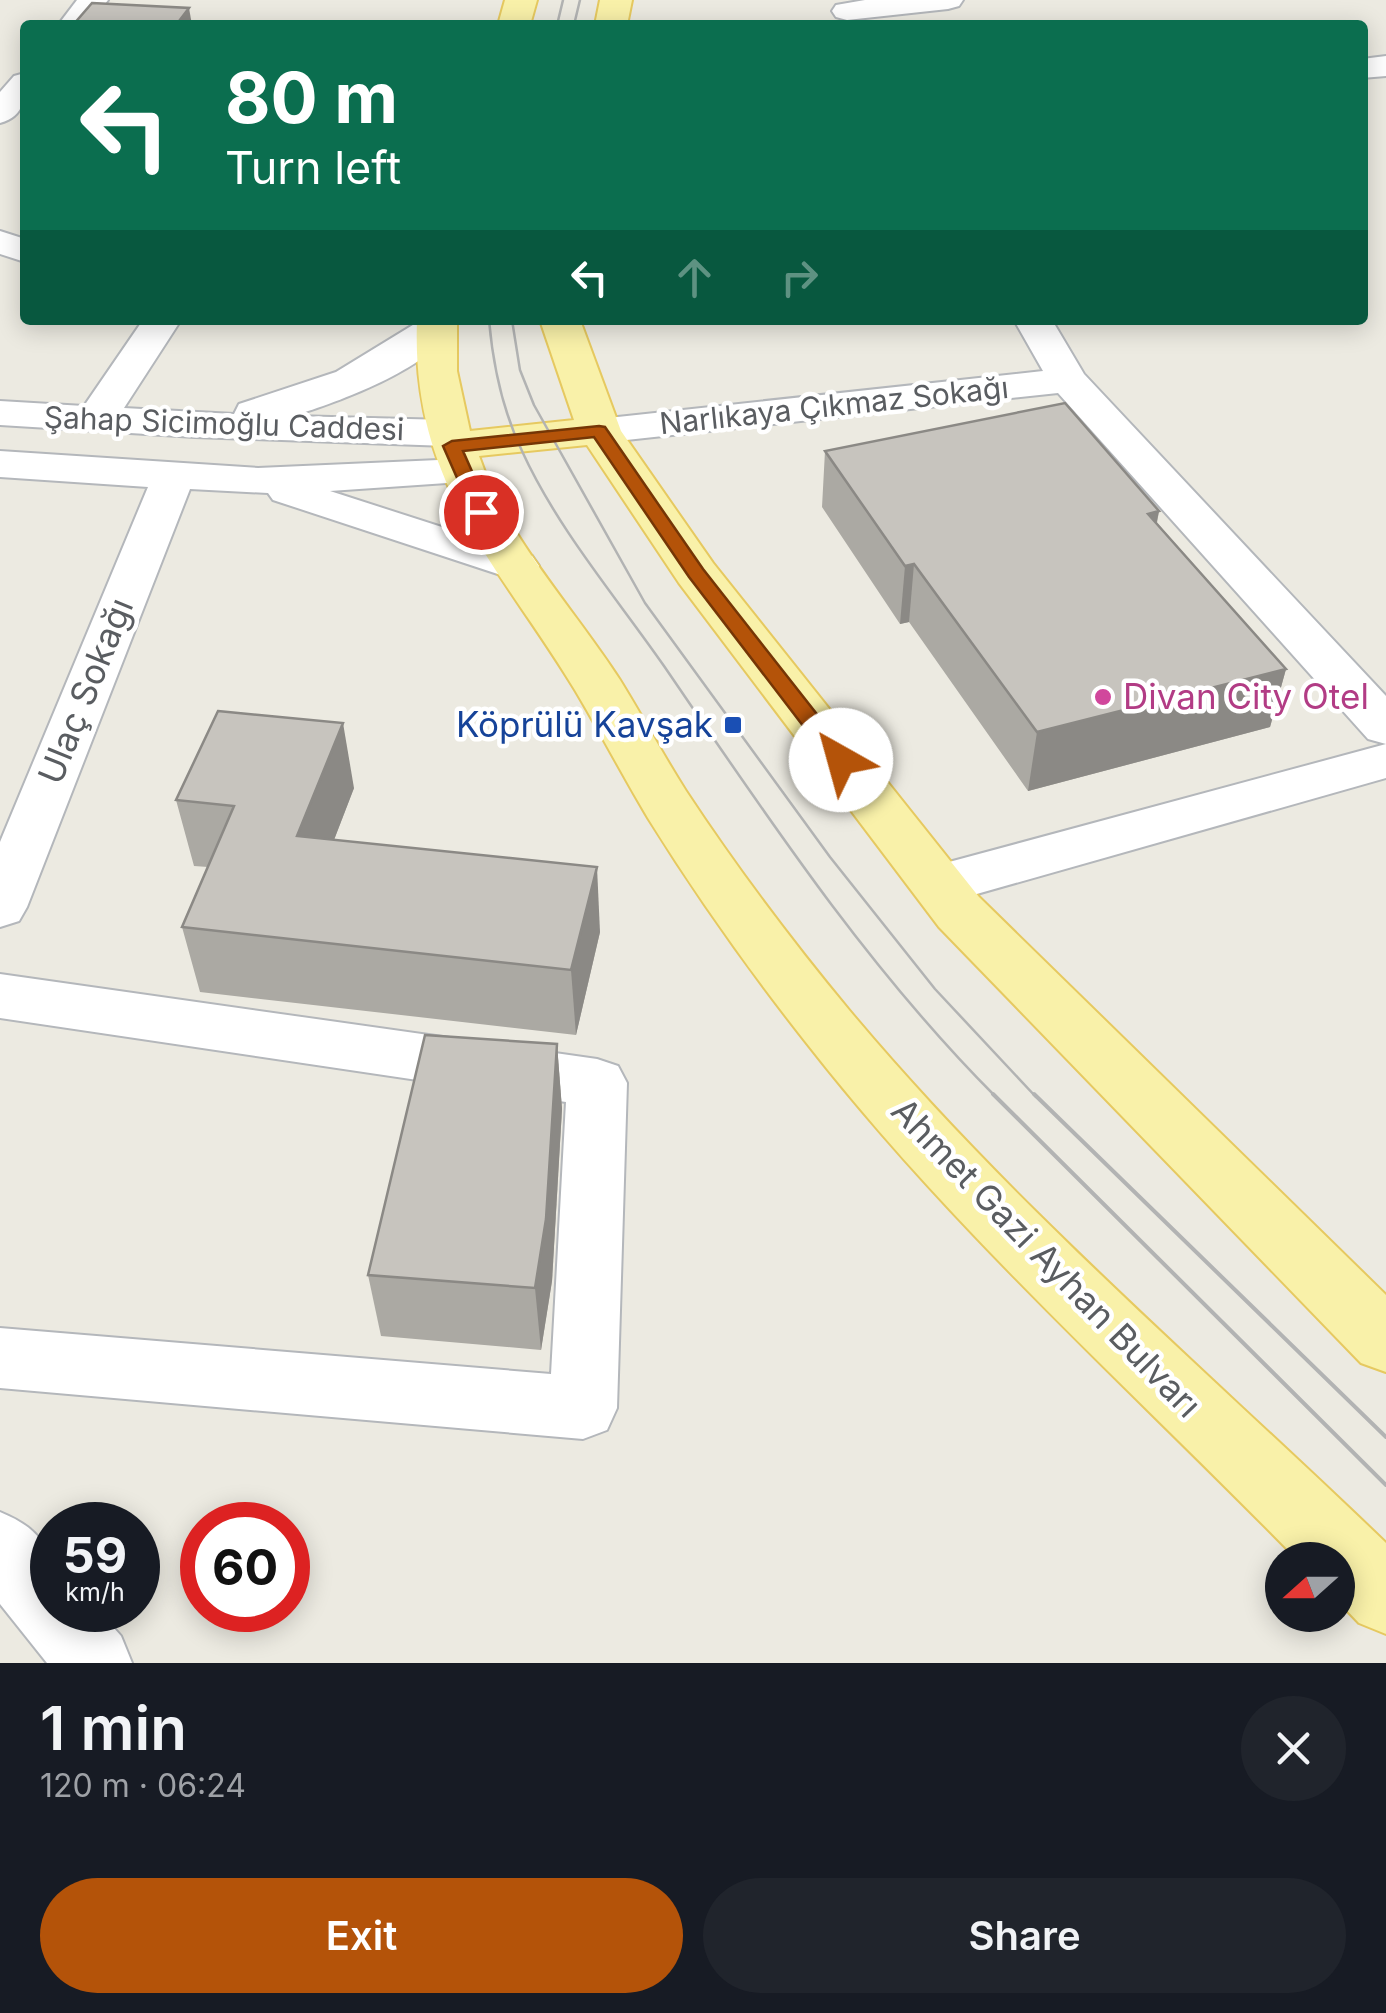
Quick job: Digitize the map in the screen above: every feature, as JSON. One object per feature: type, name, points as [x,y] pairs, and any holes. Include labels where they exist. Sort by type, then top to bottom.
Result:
[{"type":"main road","name":"Ahmet Gazi Ayhan Bulvarı","points":[[437,325],[435,361],[453,450],[481,512],[609,703],[696,848],[830,1029],[922,1137],[1030,1252],[1386,1596]]},
{"type":"main road","points":[[562,325],[599,431],[696,573],[959,912],[1386,1341]]},
{"type":"main road","points":[[453,450],[599,431]]},
{"type":"street","points":[[77,20],[94,0]]},
{"type":"street","points":[[849,12],[948,0]]},
{"type":"street","points":[[0,113],[20,89]]},
{"type":"street","points":[[96,419],[159,325]]},
{"type":"street","points":[[195,425],[267,410],[333,388],[392,360],[436,325]]},
{"type":"street","points":[[1036,325],[1068,380],[1386,727]]},
{"type":"street","name":"Narlıkaya Çıkmaz Sokağı","points":[[599,431],[1068,380]]},
{"type":"street","name":"Şahap Sicimoğlu Caddesi","points":[[0,414],[195,425],[453,450]]},
{"type":"street","points":[[258,481],[453,450]]},
{"type":"street","name":"Şahap Sicimoğlu Caddesi","points":[[0,464],[258,481]]},
{"type":"street","name":"Ulaç Sokağı","points":[[0,907],[174,476]]},
{"type":"street","points":[[258,481],[516,566]]},
{"type":"street","points":[[938,885],[1386,761]]},
{"type":"street","points":[[0,996],[597,1083],[584,1408],[0,1358]]},
{"type":"street","points":[[0,1547],[94,1663]]},
{"type":"building","points":[[92,3],[189,8],[180,20],[77,20]]},
{"type":"building","points":[[1065,403],[1159,511],[1148,514],[1286,669],[1037,732],[914,564],[905,566],[825,451]]},
{"type":"building","points":[[218,711],[343,723],[297,836],[597,867],[571,970],[182,927],[234,806],[176,800]]},
{"type":"building","points":[[425,1035],[557,1044],[546,1219],[535,1288],[368,1275]]},
{"type":"tram line","points":[[558,20],[563,0]]},
{"type":"tram line","points":[[575,20],[580,0]]},
{"type":"tram line","points":[[490,325],[496,371],[509,419],[536,480],[570,535],[820,889],[904,996],[996,1097]]},
{"type":"tram line","points":[[513,325],[520,370],[534,405],[645,603],[830,857],[935,989],[1036,1097]]},
{"type":"tram line","points":[[1034,1094],[1386,1437]]},
{"type":"tram line","points":[[996,1097],[1386,1485]]},
{"type":"place","name":"Divan City Otel","points":[[1103,697]]},
{"type":"place","name":"Köprülü Kavşak","points":[[733,725]]},
{"type":"route","points":[[481,512],[452,446],[599,431],[696,573],[841,760]]}]
